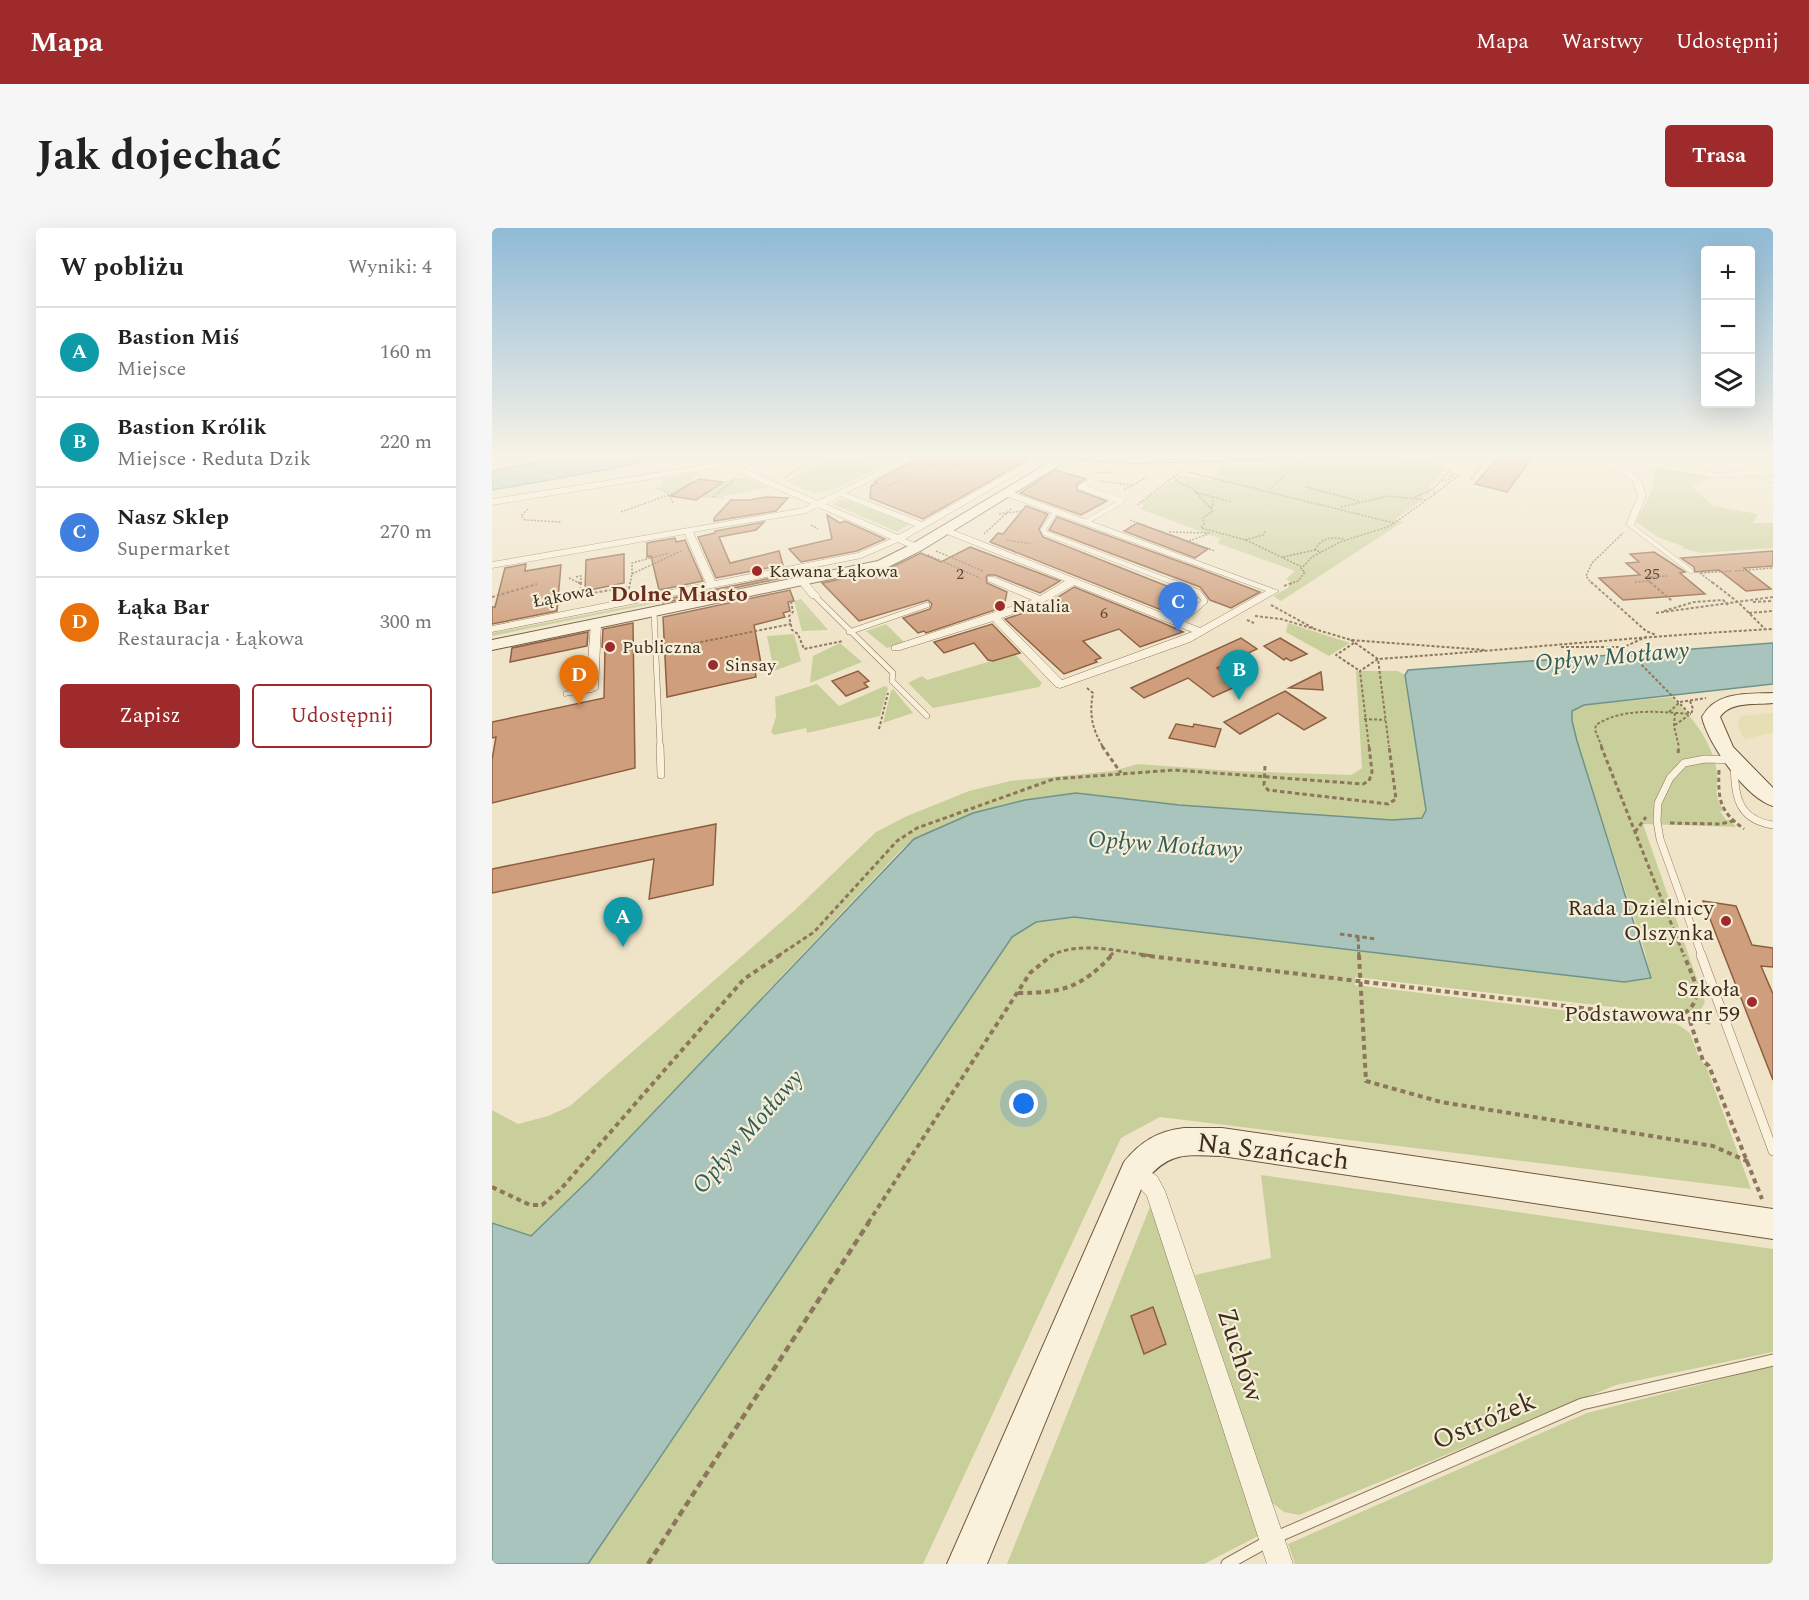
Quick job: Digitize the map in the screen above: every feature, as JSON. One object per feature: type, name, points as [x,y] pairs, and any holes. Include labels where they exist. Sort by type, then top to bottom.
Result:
[{"type":"street","points":[[492,565],[763,517]]},
{"type":"street","points":[[851,517],[900,538],[918,549]]},
{"type":"street","points":[[902,517],[922,525]]},
{"type":"street","name":"Łąkowa","points":[[492,629],[711,591],[845,560],[876,550],[936,517]]},
{"type":"street","name":"Łąkowa","points":[[492,645],[654,612],[711,591],[803,582],[872,567],[918,549],[967,517]]},
{"type":"street","points":[[1072,517],[1278,588]]},
{"type":"street","points":[[1630,525],[1633,517]]},
{"type":"street","points":[[688,531],[711,591]]},
{"type":"street","points":[[945,531],[1202,632]]},
{"type":"street","points":[[989,580],[1041,600]]},
{"type":"street","points":[[896,648],[1041,600],[1073,581]]},
{"type":"street","points":[[803,582],[815,596]]},
{"type":"street","points":[[994,616],[1060,685],[1138,659],[1202,632],[1278,588]]},
{"type":"street","points":[[568,694],[592,689],[596,624]]},
{"type":"street","points":[[1773,698],[1737,701],[1718,707],[1711,713],[1712,730],[1717,740],[1758,786],[1773,799]]},
{"type":"street","name":"Na Szańcach","points":[[968,1564],[1134,1172],[1144,1158],[1160,1146],[1182,1141],[1222,1142],[1769,1216]]},
{"type":"street","name":"Zuchów","points":[[1134,1172],[1150,1183],[1155,1191],[1280,1564]]},
{"type":"lane","points":[[1052,517],[1043,530],[1045,532],[1198,592],[1205,601],[1179,623]]},
{"type":"lane","points":[[1086,522],[1094,517]]},
{"type":"lane","points":[[1630,525],[1692,569]]},
{"type":"lane","points":[[815,596],[893,673],[892,681],[927,716]]},
{"type":"lane","points":[[849,632],[927,605]]},
{"type":"lane","points":[[654,612],[661,775]]},
{"type":"lane","points":[[1773,825],[1760,825],[1747,814],[1736,798],[1734,760],[1703,760],[1681,765],[1663,788],[1657,806],[1657,822],[1667,863],[1773,1151]]},
{"type":"lane","name":"Ostróżek","points":[[1227,1564],[1272,1539],[1582,1404],[1773,1360]]},
{"type":"path","points":[[522,517],[561,522]]},
{"type":"path","points":[[978,539],[1001,517]]},
{"type":"path","points":[[1204,517],[1201,528],[1245,540],[1302,567],[1301,569],[1305,572],[1298,581],[1278,588]]},
{"type":"path","points":[[1374,517],[1394,523]]},
{"type":"path","points":[[1302,567],[1304,563],[1346,540],[1365,532],[1377,531],[1402,517]]},
{"type":"path","points":[[1130,520],[1215,551]]},
{"type":"path","points":[[811,525],[818,529]]},
{"type":"path","points":[[1630,525],[1592,563],[1586,576],[1598,590],[1646,631],[1656,635]]},
{"type":"path","points":[[1245,540],[1263,535],[1266,531]]},
{"type":"path","points":[[1164,532],[1213,532]]},
{"type":"path","points":[[1189,541],[1213,532]]},
{"type":"path","points":[[1315,550],[1319,542],[1324,539],[1346,540]]},
{"type":"path","points":[[632,574],[687,548]]},
{"type":"path","points":[[918,549],[989,580]]},
{"type":"path","points":[[1282,557],[1315,550],[1322,552]]},
{"type":"path","points":[[626,597],[630,586],[632,563],[644,558],[673,553]]},
{"type":"path","points":[[1701,573],[1773,568]]},
{"type":"path","points":[[1692,569],[1701,573],[1739,603],[1765,629]]},
{"type":"path","points":[[576,577],[581,576],[580,592],[586,594],[630,586]]},
{"type":"path","points":[[1668,576],[1644,577],[1672,601]]},
{"type":"path","points":[[569,578],[581,584]]},
{"type":"path","points":[[1635,582],[1649,581]]},
{"type":"path","points":[[492,598],[537,584]]},
{"type":"path","points":[[1728,605],[1723,600],[1694,602],[1656,613],[1728,605],[1773,597]]},
{"type":"path","points":[[791,601],[793,612],[789,616],[792,630],[798,634],[804,649],[856,638]]},
{"type":"path","points":[[1739,603],[1773,601]]},
{"type":"path","points":[[1268,603],[1315,630]]},
{"type":"path","points":[[1749,613],[1773,611]]},
{"type":"path","points":[[1248,614],[1281,620],[1352,641],[1491,651]]},
{"type":"path","points":[[656,651],[791,624]]},
{"type":"path","points":[[1360,671],[1378,659],[1656,635],[1773,629]]},
{"type":"path","points":[[1547,646],[1624,647],[1648,636]]},
{"type":"path","points":[[1265,766],[1264,785],[1268,790],[1388,804],[1396,799],[1378,659],[1352,641]]},
{"type":"path","points":[[1352,641],[1336,655],[1360,671]]},
{"type":"path","points":[[1624,647],[1691,714]]},
{"type":"path","points":[[492,1187],[530,1205],[542,1204],[560,1190],[744,979],[814,932],[897,841],[917,828],[1048,780],[1121,773],[1192,770],[1353,784],[1369,781],[1372,772],[1360,671]]},
{"type":"path","points":[[879,729],[892,681]]},
{"type":"path","points":[[1093,693],[1089,708],[1095,735],[1121,773]]},
{"type":"path","points":[[1674,726],[1691,714],[1693,709],[1690,701],[1680,702]]},
{"type":"path","points":[[1680,702],[1675,711],[1674,726],[1680,750],[1677,759],[1681,765]]},
{"type":"path","points":[[648,1564],[1018,993],[1043,958],[1066,949],[1085,948],[1674,1019],[1694,1006],[1698,996],[1660,893],[1597,737],[1596,725],[1607,718],[1675,711],[1691,714]]},
{"type":"path","points":[[1364,719],[1385,720]]},
{"type":"path","points":[[1657,822],[1720,824],[1733,821]]},
{"type":"path","points":[[1641,847],[1650,848]]},
{"type":"path","points":[[1340,934],[1376,939]]},
{"type":"path","points":[[1358,937],[1366,1081],[1441,1102],[1713,1146],[1749,1162]]},
{"type":"path","points":[[1018,993],[1055,992],[1076,986],[1094,975],[1114,952]]},
{"type":"path","points":[[1679,1017],[1690,1021],[1713,1023]]},
{"type":"path","points":[[1690,1021],[1704,1061],[1709,1066],[1769,1216]]},
{"type":"shaded area","points":[[1773,713],[1773,733],[1744,739],[1737,723],[1741,716]]},
{"type":"green space","points":[[864,517],[892,517],[909,524],[897,532]]},
{"type":"green space","points":[[1163,517],[1398,517],[1396,519],[1403,522],[1281,601],[1273,596],[1288,588],[1291,582],[1286,579],[1295,571],[1217,543],[1221,539]]},
{"type":"green space","points":[[1638,517],[1756,517],[1753,523],[1773,523],[1773,548],[1701,553],[1681,548],[1685,547],[1658,537],[1636,522]]},
{"type":"green space","points":[[801,599],[828,630],[802,631],[794,601]]},
{"type":"green space","points":[[661,600],[661,602],[492,636],[492,633]]},
{"type":"green space","points":[[1288,623],[1350,643],[1329,656],[1286,632]]},
{"type":"green space","points":[[886,624],[904,642],[887,648],[866,631]]},
{"type":"green space","points":[[794,634],[801,661],[774,671],[767,636]]},
{"type":"green space","points":[[840,643],[862,662],[810,683],[813,656]]},
{"type":"green space","points":[[1015,654],[1042,683],[1039,687],[933,708],[908,683],[922,676],[927,680]]},
{"type":"green space","points":[[1356,671],[1398,671],[1405,675],[1423,781],[1426,810],[1422,818],[1392,820],[1179,805],[1076,793],[1025,800],[973,813],[914,839],[902,849],[591,1178],[531,1237],[492,1223],[492,1110],[518,1124],[548,1116],[570,1106],[795,910],[876,832],[907,816],[969,791],[1010,781],[1113,771],[1138,764],[1233,771],[1351,775],[1362,768]]},
{"type":"green space","points":[[817,684],[839,706],[885,686],[888,688],[880,716],[807,733],[806,728],[774,735],[771,732],[776,717],[775,697]]},
{"type":"green space","points":[[893,689],[913,713],[883,723],[891,691]]},
{"type":"green space","points":[[1671,697],[1685,711],[1710,747],[1716,767],[1718,799],[1724,811],[1720,811],[1726,820],[1731,820],[1736,827],[1643,824],[1705,1002],[1699,1013],[1673,1014],[1355,977],[1355,985],[1677,1024],[1690,1033],[1699,1058],[1706,1066],[1751,1189],[1160,1117],[1121,1138],[923,1564],[588,1564],[1012,937],[1036,922],[1074,917],[1623,982],[1651,978],[1645,952],[1577,741],[1572,711],[1584,705]]},
{"type":"green space","points":[[1261,1175],[1773,1249],[1773,1352],[1616,1385],[1299,1515],[1284,1512],[1271,1502],[1195,1275],[1271,1258]]},
{"type":"green space","points":[[1152,1202],[1260,1535],[1204,1564],[1007,1564]]},
{"type":"green space","points":[[1773,1366],[1773,1564],[1295,1564],[1288,1544],[1587,1413]]},
{"type":"water","name":"Opływ Motławy","points":[[1773,643],[1773,684],[1584,705],[1572,711],[1577,741],[1651,978],[1624,982],[1074,917],[1036,922],[1012,937],[588,1564],[492,1564],[492,1223],[531,1236],[591,1178],[914,839],[973,813],[1025,800],[1076,793],[1179,805],[1392,820],[1422,818],[1426,810],[1405,675],[1408,670]]},
{"type":"building","points":[[715,517],[737,517],[714,521]]},
{"type":"building","points":[[827,517],[840,523],[845,521],[885,539],[857,551],[801,562],[789,549],[832,539]]},
{"type":"building","points":[[1017,517],[1046,517],[1039,529],[1043,537],[1197,598],[1174,615],[990,542],[998,533],[1003,534]]},
{"type":"building","points":[[1058,517],[1260,592],[1231,608],[1210,600],[1200,587],[1049,530]]},
{"type":"building","points":[[764,522],[756,530],[719,537],[730,563],[779,551],[783,565],[716,578],[698,537],[715,533],[715,531]]},
{"type":"building","points":[[1137,523],[1208,549],[1195,558],[1124,531]]},
{"type":"building","points":[[675,538],[676,542],[685,540],[703,581],[659,590],[651,556],[647,557],[647,543]]},
{"type":"building","points":[[970,547],[1060,581],[1040,593],[995,575],[988,575],[987,583],[1007,592],[1004,607],[926,633],[924,631],[918,633],[903,618],[930,609],[932,604],[928,600],[859,621],[822,583],[888,569],[921,553],[941,562]]},
{"type":"building","points":[[1773,551],[1773,566],[1744,568],[1771,589],[1746,591],[1719,570],[1695,572],[1694,567],[1681,558]]},
{"type":"building","points":[[1654,552],[1685,572],[1680,573],[1705,594],[1623,600],[1599,578],[1640,575],[1626,563],[1639,562],[1630,554]]},
{"type":"building","points":[[624,554],[624,583],[585,591],[586,560]]},
{"type":"building","points":[[526,564],[525,571],[561,565],[557,611],[492,624],[492,607],[495,607],[505,568]]},
{"type":"building","points":[[786,575],[787,577],[663,603],[662,600]]},
{"type":"building","points":[[1074,587],[1183,632],[1140,647],[1119,629],[1083,641],[1101,658],[1095,660],[1097,662],[1064,674],[1005,619],[1059,602],[1053,600]]},
{"type":"building","points":[[790,590],[794,601],[788,602],[790,611],[783,613],[785,617],[754,625],[762,669],[755,671],[756,677],[667,697],[663,617]]},
{"type":"building","points":[[633,623],[635,768],[492,803],[492,760],[496,737],[492,738],[492,722],[604,698],[603,629]]},
{"type":"building","points":[[992,624],[1020,653],[993,661],[988,660],[974,643],[944,653],[934,642]]},
{"type":"building","points":[[588,632],[587,646],[510,662],[512,648]]},
{"type":"building","points":[[1241,638],[1257,649],[1217,668],[1239,685],[1213,697],[1188,678],[1144,698],[1131,688]]},
{"type":"building","points":[[1280,638],[1307,654],[1291,661],[1286,658],[1284,660],[1264,646]]},
{"type":"building","points":[[858,671],[869,681],[864,683],[868,687],[846,696],[832,681]]},
{"type":"building","points":[[1321,672],[1323,690],[1289,688]]},
{"type":"building","points":[[1285,691],[1326,718],[1304,730],[1278,713],[1240,734],[1224,722]]},
{"type":"building","points":[[1176,724],[1193,727],[1194,724],[1221,729],[1215,747],[1169,738]]},
{"type":"building","points":[[716,824],[713,885],[649,899],[654,859],[492,893],[492,869]]},
{"type":"building","points":[[1703,901],[1736,906],[1752,945],[1773,948],[1773,967],[1761,966],[1773,994],[1773,1080]]},
{"type":"building","points":[[1153,1307],[1166,1344],[1144,1354],[1131,1316]]},
{"type":"place","name":"Kawana Łąkowa","points":[[757,571]]},
{"type":"place","name":"Natalia","points":[[1000,606]]},
{"type":"place","name":"Nasz Sklep","points":[[1178,632]]},
{"type":"place","name":"Publiczna","points":[[610,647]]},
{"type":"place","name":"Sinsay","points":[[713,665]]},
{"type":"place","name":"Bastion Królik","points":[[1239,700]]},
{"type":"place","name":"Łąka Bar","points":[[579,705]]},
{"type":"place","name":"Rada Dzielnicy Olszynka","points":[[1726,921]]},
{"type":"place","name":"Bastion Miś","points":[[623,947]]},
{"type":"place","name":"Szkoła Podstawowa nr 59","points":[[1752,1002]]},
{"type":"district","name":"Dolne Miasto","points":[[679,594]]}]
